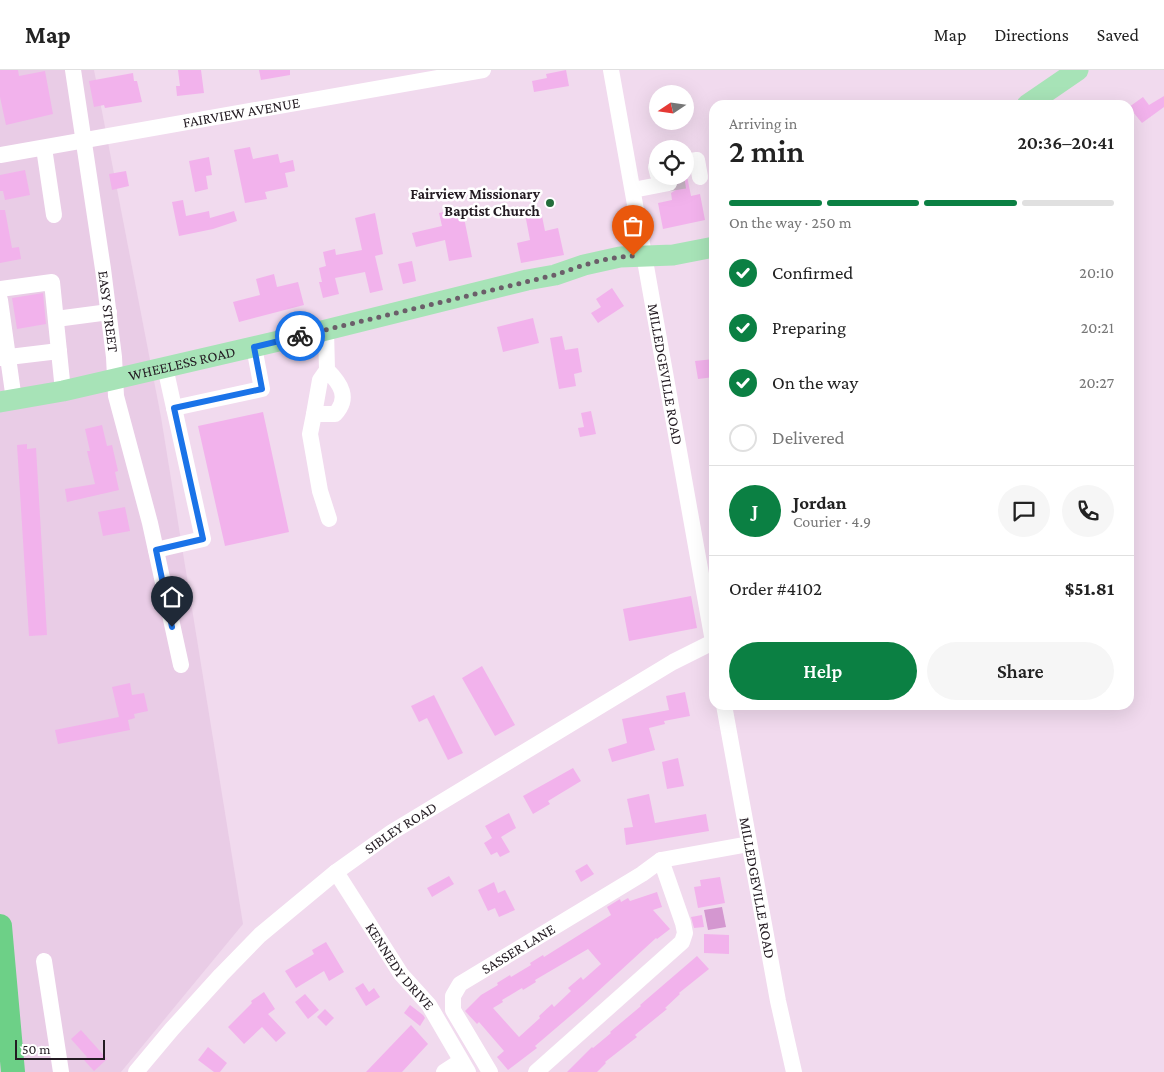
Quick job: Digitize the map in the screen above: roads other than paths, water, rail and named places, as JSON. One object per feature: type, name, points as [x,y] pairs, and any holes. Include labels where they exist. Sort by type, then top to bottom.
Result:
[{"type":"highway","points":[[0,926],[13,1072]]},
{"type":"main road","points":[[1034,100],[1078,70]]},
{"type":"main road","name":"WHEELESS ROAD","points":[[7,401],[63,391],[166,368],[555,275],[584,265],[620,257],[673,255],[709,248]]},
{"type":"street","name":"EASY STREET","points":[[74,70],[108,312],[116,396],[156,550],[181,666]]},
{"type":"street","name":"FAIRVIEW AVENUE","points":[[0,155],[483,70]]},
{"type":"street","name":"MILLEDGEVILLE ROAD","points":[[611,70],[709,622]]},
{"type":"street","points":[[44,148],[54,215]]},
{"type":"street","points":[[694,160],[697,160],[701,177]]},
{"type":"street","points":[[633,190],[649,184]]},
{"type":"street","points":[[0,289],[52,282],[63,391]]},
{"type":"street","points":[[0,301],[7,401]]},
{"type":"street","points":[[56,319],[108,312]]},
{"type":"street","points":[[326,330],[327,370],[320,380],[310,434],[320,491],[329,519]]},
{"type":"street","points":[[174,408],[262,389],[254,347]]},
{"type":"street","points":[[4,357],[59,351]]},
{"type":"street","points":[[156,550],[203,539],[166,368]]},
{"type":"street","points":[[314,414],[335,414],[342,407],[343,397],[339,382],[327,370]]},
{"type":"street","name":"SIBLEY ROAD","points":[[136,1072],[198,1000],[254,942],[289,910],[336,872],[408,822],[674,662],[709,647]]},
{"type":"street","name":"MILLEDGEVILLE ROAD","points":[[725,710],[748,844],[778,1001],[794,1072]]},
{"type":"street","name":"SASSER LANE","points":[[490,1072],[453,1010],[453,996],[460,984],[642,874],[661,860],[748,844]]},
{"type":"street","points":[[536,1072],[682,942],[685,933],[683,923],[661,860]]},
{"type":"street","name":"KENNEDY DRIVE","points":[[336,872],[401,974],[429,1006],[465,1066]]},
{"type":"street","points":[[44,962],[61,1072]]},
{"type":"street","points":[[444,1072],[465,1066]]},
{"type":"place","name":"Fairview Missionary Baptist Church","points":[[550,203]]}]
